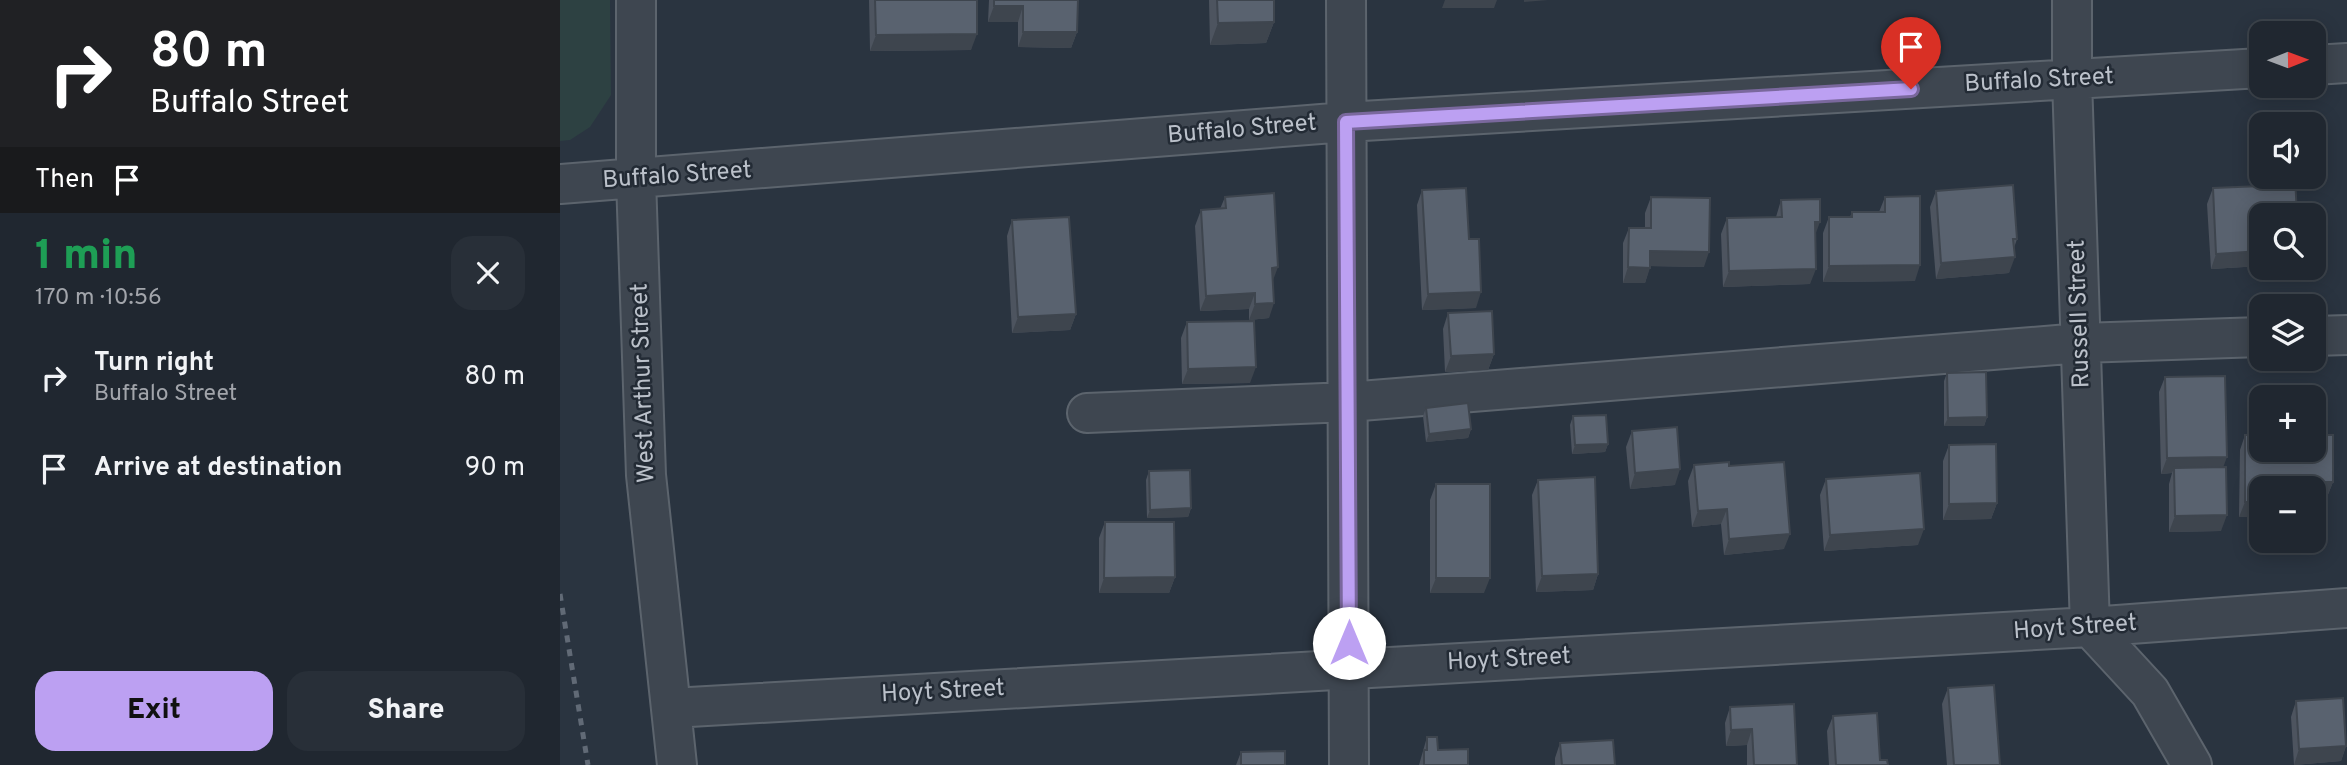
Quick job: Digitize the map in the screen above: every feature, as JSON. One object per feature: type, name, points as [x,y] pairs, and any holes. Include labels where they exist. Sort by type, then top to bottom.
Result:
[{"type":"street","name":"West Arthur Street","points":[[636,0],[636,179],[646,475],[677,765]]},
{"type":"street","points":[[1346,0],[1349,765]]},
{"type":"street","name":"Russell Street","points":[[2072,0],[2072,79],[2090,627]]},
{"type":"street","points":[[2326,64],[2347,63]]},
{"type":"street","name":"Buffalo Street","points":[[560,184],[1346,122],[2249,69]]},
{"type":"street","points":[[2326,336],[2347,335]]},
{"type":"street","points":[[1087,413],[1348,402],[2081,343],[2249,338]]},
{"type":"street","name":"Hoyt Street","points":[[672,708],[2090,627],[2347,608]]},
{"type":"street","points":[[2090,627],[2150,692],[2192,765]]},
{"type":"green space","points":[[560,0],[610,0],[611,95],[590,127],[570,140],[560,141]]},
{"type":"building","points":[[875,0],[977,0],[977,34],[876,35]]},
{"type":"building","points":[[994,0],[1078,0],[1077,32],[1023,32],[1023,6],[994,6]]},
{"type":"building","points":[[1217,0],[1274,0],[1274,22],[1218,23]]},
{"type":"building","points":[[2013,185],[2017,239],[2013,239],[2015,257],[1941,263],[1936,191]]},
{"type":"building","points":[[1466,188],[1469,239],[1479,239],[1481,292],[1428,294],[1422,190]]},
{"type":"building","points":[[2213,188],[2296,189],[2296,203],[2249,203],[2249,252],[2216,254]]},
{"type":"building","points":[[1274,193],[1278,267],[1272,268],[1274,303],[1255,304],[1255,293],[1206,296],[1201,210],[1226,208],[1225,197]]},
{"type":"building","points":[[1920,196],[1920,265],[1829,266],[1829,217],[1852,217],[1852,212],[1885,212],[1885,197]]},
{"type":"building","points":[[1651,197],[1710,198],[1709,252],[1650,251],[1650,268],[1628,267],[1629,228],[1651,228]]},
{"type":"building","points":[[1820,199],[1820,222],[1815,222],[1816,269],[1729,271],[1727,218],[1782,217],[1781,200]]},
{"type":"building","points":[[1069,217],[1076,314],[1018,317],[1012,220]]},
{"type":"building","points":[[1492,311],[1494,354],[1451,356],[1448,313]]},
{"type":"building","points":[[1254,321],[1256,367],[1188,369],[1187,322]]},
{"type":"building","points":[[1986,372],[1987,417],[1948,418],[1947,373]]},
{"type":"building","points":[[2225,376],[2227,457],[2167,458],[2165,377]]},
{"type":"building","points":[[1468,403],[1471,429],[1429,434],[1426,408]]},
{"type":"building","points":[[1606,415],[1608,444],[1575,445],[1573,416]]},
{"type":"building","points":[[1677,427],[1680,469],[1635,473],[1632,431]]},
{"type":"building","points":[[2245,435],[2249,435],[2249,462],[2326,462],[2326,435],[2333,435],[2333,482],[2326,482],[2326,476],[2249,476],[2249,502],[2245,502]]},
{"type":"building","points":[[1996,444],[1997,503],[1949,504],[1949,445]]},
{"type":"building","points":[[1729,462],[1729,466],[1784,462],[1790,534],[1729,539],[1727,509],[1698,511],[1694,465]]},
{"type":"building","points":[[2226,467],[2227,515],[2175,516],[2174,468]]},
{"type":"building","points":[[1190,470],[1191,508],[1150,510],[1149,471]]},
{"type":"building","points":[[1920,473],[1924,529],[1830,535],[1826,479]]},
{"type":"building","points":[[1595,477],[1598,574],[1542,576],[1538,480]]},
{"type":"building","points":[[1436,484],[1490,484],[1490,578],[1436,578]]},
{"type":"building","points":[[1105,522],[1174,522],[1175,577],[1104,578]]},
{"type":"building","points":[[1994,685],[2000,765],[1954,765],[1948,688]]},
{"type":"building","points":[[2343,698],[2346,746],[2299,749],[2296,701]]},
{"type":"building","points":[[1794,704],[1797,765],[1754,765],[1752,729],[1731,730],[1730,707]]},
{"type":"building","points":[[1877,713],[1880,760],[1887,760],[1888,765],[1836,765],[1833,716]]},
{"type":"building","points":[[1427,737],[1437,737],[1438,750],[1468,749],[1468,765],[1424,765]]},
{"type":"building","points":[[1613,740],[1615,765],[1562,765],[1560,743]]},
{"type":"building","points":[[1285,751],[1285,765],[1241,765],[1241,752]]},
{"type":"railway","points":[[560,594],[588,765]]},
{"type":"route","points":[[1349,643],[1346,122],[1911,89]]}]
